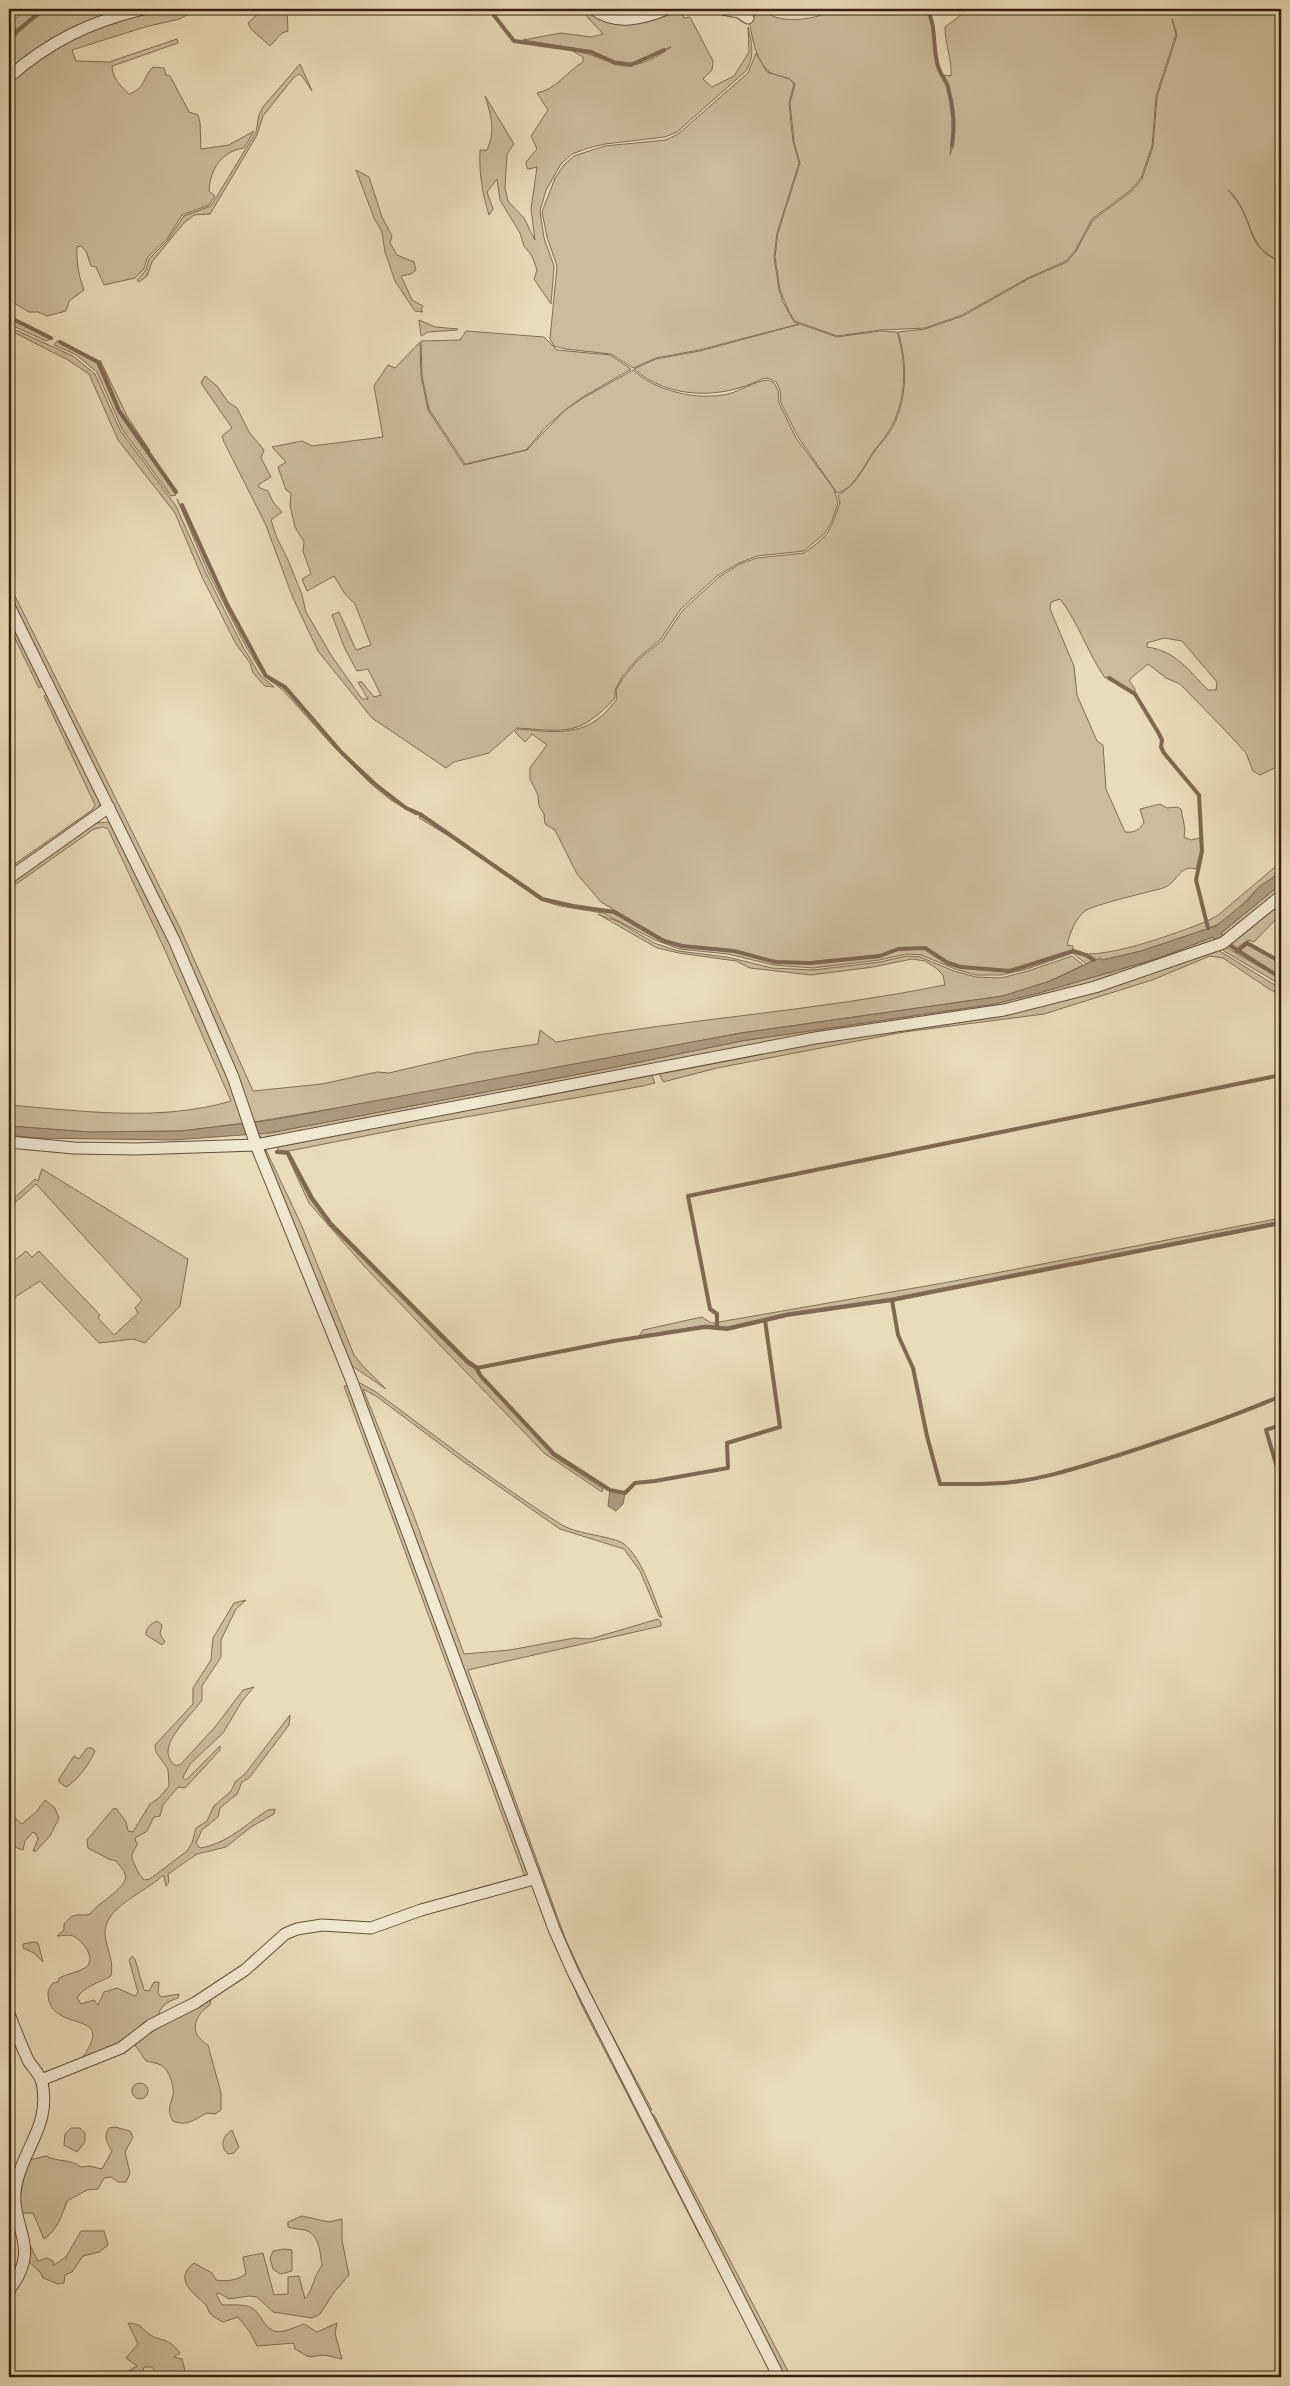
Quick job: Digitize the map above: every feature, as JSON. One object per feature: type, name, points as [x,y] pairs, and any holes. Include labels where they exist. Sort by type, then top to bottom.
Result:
[{"type":"street","points":[[9,77],[62,38],[118,15],[143,9]]},
{"type":"street","points":[[593,9],[628,20],[643,18],[667,9]]},
{"type":"street","points":[[723,9],[739,12],[748,18]]},
{"type":"street","points":[[9,606],[174,940],[234,1077],[255,1140],[350,1380],[534,1879],[573,1972],[780,2377]]},
{"type":"street","points":[[9,878],[109,808]]},
{"type":"street","points":[[9,1142],[74,1148],[136,1149],[255,1140],[815,1038],[1004,1010],[1095,987],[1225,941],[1281,896]]},
{"type":"street","points":[[42,2080],[121,2048],[151,2026],[195,2004],[246,1970],[285,1934],[296,1929],[322,1925],[371,1928],[421,1910],[534,1879]]},
{"type":"street","points":[[9,2014],[28,2060],[42,2080],[44,2101],[41,2125],[16,2185],[16,2202],[25,2244],[24,2262],[18,2279],[9,2290]]},
{"type":"shaded area","points":[[26,9],[41,9],[16,30],[11,23]]},
{"type":"shaded area","points":[[45,9],[91,9],[93,11],[135,9],[118,13],[9,74],[9,44],[18,34],[17,32]]},
{"type":"shaded area","points":[[153,9],[199,9],[179,19],[145,27],[72,50],[76,61],[109,62],[177,39],[178,43],[112,66],[115,78],[120,85],[129,94],[141,86],[153,67],[164,68],[166,75],[170,76],[189,112],[198,115],[201,149],[229,145],[254,131],[244,148],[229,153],[219,162],[210,183],[209,191],[215,196],[209,205],[182,215],[167,239],[147,258],[144,269],[135,278],[104,285],[96,267],[91,266],[86,251],[81,246],[77,247],[78,269],[84,290],[69,301],[66,311],[47,316],[38,312],[29,312],[9,300],[9,80],[46,51],[119,17]]},
{"type":"shaded area","points":[[263,9],[287,9],[288,31],[282,33],[270,46],[251,29],[248,23]]},
{"type":"shaded area","points":[[580,9],[590,9],[613,19],[680,9],[684,18],[690,17],[713,61],[712,70],[703,79],[712,87],[734,76],[749,52],[748,27],[752,55],[746,71],[677,132],[665,137],[605,144],[588,148],[572,154],[561,164],[546,190],[540,211],[544,238],[554,266],[551,304],[534,279],[537,270],[532,256],[524,246],[520,233],[500,200],[497,179],[487,192],[493,209],[489,215],[480,167],[480,150],[487,150],[492,130],[491,116],[485,96],[514,144],[507,154],[505,188],[508,201],[524,218],[535,240],[531,209],[537,167],[529,169],[526,162],[537,149],[531,136],[548,110],[537,93],[556,84],[583,62],[583,57],[571,50],[611,62],[631,65],[642,63],[671,47],[631,63],[615,61],[592,51],[523,40],[561,33],[591,37],[603,34]]},
{"type":"shaded area","points":[[764,9],[778,9],[768,13],[781,19],[800,19],[818,16],[831,9],[927,9],[931,16],[937,66],[948,87],[943,75],[951,76],[945,27],[962,14],[995,9],[1281,9],[1281,261],[1281,765],[1260,775],[1253,771],[1246,753],[1180,684],[1166,678],[1148,664],[1129,680],[1135,689],[1135,694],[1110,677],[1105,678],[1067,608],[1060,599],[1051,602],[1050,609],[1074,666],[1077,695],[1097,741],[1103,745],[1106,789],[1125,832],[1131,832],[1141,827],[1144,822],[1140,809],[1160,804],[1167,808],[1177,807],[1181,809],[1185,829],[1184,837],[1191,840],[1200,838],[1201,850],[1196,869],[1186,869],[1168,886],[1098,905],[1081,914],[1068,940],[1067,945],[1073,946],[1073,950],[1010,970],[961,966],[948,962],[925,947],[898,948],[880,955],[810,962],[775,961],[735,950],[682,945],[665,940],[601,902],[577,874],[555,830],[545,824],[544,814],[539,806],[538,795],[530,779],[530,768],[547,745],[532,734],[525,742],[515,732],[518,729],[569,731],[589,725],[606,712],[617,699],[616,690],[623,678],[640,658],[662,641],[683,610],[719,577],[740,564],[757,558],[804,553],[827,534],[840,503],[838,495],[844,492],[858,478],[874,452],[889,433],[900,409],[905,370],[898,332],[925,329],[963,316],[1028,279],[1067,262],[1076,251],[1093,220],[1132,191],[1142,179],[1153,147],[1157,97],[1177,35],[1172,19],[1176,34],[1156,96],[1152,146],[1141,178],[1131,190],[1092,219],[1075,251],[1066,261],[1028,278],[962,315],[925,328],[880,330],[837,336],[795,321],[780,290],[775,257],[778,233],[800,163],[794,142],[790,103],[795,84],[788,78],[773,74],[767,70],[759,58],[749,20]],"holes":[[[948,87],[955,125],[950,155],[954,127]],[[1246,217],[1261,248],[1269,255],[1281,261],[1272,257],[1265,253],[1256,242]],[[1164,638],[1182,641],[1217,682],[1216,690],[1208,690],[1181,662],[1157,649],[1147,647],[1147,643]]]},
{"type":"shaded area","points":[[756,53],[767,72],[790,79],[794,84],[789,103],[793,142],[799,163],[777,233],[774,257],[779,290],[783,302],[794,322],[799,324],[699,350],[656,358],[633,368],[611,354],[554,346],[550,339],[557,266],[547,237],[542,212],[555,178],[564,165],[574,156],[605,146],[666,140],[678,134],[748,73]]},
{"type":"shaded area","points":[[300,64],[312,91],[302,76],[299,74],[294,77],[263,116],[257,135],[210,214],[194,215],[183,224],[152,262],[147,276],[139,282],[137,280],[146,270],[149,259],[168,240],[184,216],[211,206],[256,132],[259,115],[263,107]]},
{"type":"shaded area","points":[[356,170],[369,177],[382,217],[392,236],[390,243],[397,255],[414,262],[416,270],[411,274],[401,276],[412,300],[423,306],[421,309],[423,312],[415,311],[395,281],[385,252],[382,232],[374,218]]},
{"type":"shaded area","points":[[9,318],[51,339],[46,341],[9,324]]},
{"type":"shaded area","points":[[419,320],[435,327],[458,329],[428,332],[421,336]]},
{"type":"shaded area","points":[[800,324],[837,337],[880,331],[897,332],[900,344],[904,370],[902,396],[894,421],[856,478],[848,488],[837,493],[798,437],[781,403],[780,390],[776,382],[768,378],[730,390],[714,393],[696,393],[663,386],[648,379],[634,369],[656,359],[700,351]]},
{"type":"shaded area","points":[[9,327],[73,356],[95,374],[120,430],[176,506],[206,573],[243,647],[260,675],[274,687],[265,686],[253,673],[250,663],[236,644],[202,577],[175,513],[118,440],[89,374],[68,360],[9,330]]},
{"type":"shaded area","points":[[466,331],[544,337],[557,350],[610,355],[631,369],[583,397],[565,410],[547,426],[526,450],[465,464],[429,409],[422,376],[421,341],[460,340]]},
{"type":"shaded area","points":[[57,341],[97,362],[118,411],[176,495],[171,496],[122,429],[97,372],[75,354],[54,345]]},
{"type":"shaded area","points":[[420,342],[421,376],[428,410],[464,465],[527,450],[565,410],[633,370],[653,384],[665,389],[703,396],[728,394],[768,380],[774,383],[778,390],[779,403],[796,438],[834,489],[838,503],[832,521],[825,533],[804,551],[757,556],[739,563],[717,576],[681,609],[660,640],[639,657],[622,677],[615,690],[615,698],[591,720],[571,729],[517,728],[489,753],[454,762],[446,768],[372,718],[318,651],[293,598],[265,523],[224,442],[222,436],[232,428],[201,383],[205,376],[217,386],[228,402],[237,408],[249,432],[264,450],[261,458],[271,477],[258,485],[260,488],[268,491],[273,502],[282,512],[271,520],[302,595],[306,612],[331,655],[362,699],[368,699],[358,682],[362,682],[374,697],[381,695],[368,669],[357,671],[345,649],[332,615],[339,612],[356,650],[371,645],[355,604],[345,594],[334,576],[307,591],[302,579],[311,574],[303,551],[304,542],[295,527],[290,506],[291,493],[286,490],[278,467],[286,462],[272,447],[302,441],[312,446],[383,437],[374,386],[388,365],[395,368]]},
{"type":"shaded area","points":[[100,360],[127,416],[150,451],[120,410]]},
{"type":"shaded area","points":[[177,499],[226,604],[266,676],[284,688],[342,754],[376,786],[406,809],[370,783],[333,746],[283,690],[264,676],[245,645],[208,572]]},
{"type":"shaded area","points":[[9,584],[180,928],[253,1091],[322,1084],[377,1072],[389,1073],[474,1053],[538,1044],[540,1030],[556,1042],[653,1027],[848,1002],[945,985],[943,975],[936,968],[925,961],[912,959],[873,967],[811,975],[750,968],[736,961],[657,948],[598,914],[619,922],[654,943],[678,951],[727,957],[772,968],[813,970],[880,962],[907,956],[920,957],[954,971],[976,977],[1001,978],[1072,956],[1083,965],[1050,981],[1003,996],[741,1033],[420,1094],[254,1122],[236,1073],[9,597]]},
{"type":"shaded area","points":[[9,613],[44,685],[39,688],[9,626]]},
{"type":"shaded area","points":[[49,693],[101,803],[98,809],[9,873],[9,868],[92,810],[95,805],[44,696]]},
{"type":"shaded area","points":[[420,815],[542,899],[573,907],[614,913],[664,942],[681,947],[734,952],[775,963],[810,964],[880,957],[898,950],[925,949],[947,964],[961,968],[1010,972],[1073,952],[1086,956],[1092,961],[1086,964],[1073,953],[1027,969],[1001,975],[976,975],[955,969],[921,955],[907,954],[879,960],[813,968],[773,965],[728,954],[679,949],[655,940],[603,913],[560,906],[541,900],[449,836],[419,818]]},
{"type":"shaded area","points":[[109,822],[186,975],[246,1123],[181,1131],[89,1132],[9,1126],[9,1105],[92,1112],[149,1113],[177,1111],[231,1101],[164,948],[108,829],[103,827],[94,829],[9,889],[9,883],[96,823]]},
{"type":"shaded area","points":[[1281,862],[1281,872],[1258,888],[1230,916],[1209,928],[1207,921],[1217,916]]},
{"type":"shaded area","points":[[1281,872],[1281,884],[1221,933],[1223,936],[1215,940],[1213,937],[1159,958],[994,1004],[741,1041],[606,1069],[269,1133],[174,1140],[34,1138],[9,1135],[9,1126],[89,1132],[181,1131],[272,1120],[741,1033],[1003,996],[1050,981],[1100,958],[1103,960],[1141,951],[1216,926],[1248,900],[1259,887]]},
{"type":"shaded area","points":[[1281,884],[1281,892],[1223,936],[1221,933]]},
{"type":"shaded area","points":[[1281,902],[1281,914],[1254,942],[1248,940],[1237,948],[1231,943]]},
{"type":"shaded area","points":[[1205,922],[1207,929],[1141,951],[1103,960],[1096,960],[1087,954],[1131,947]]},
{"type":"shaded area","points":[[1213,937],[1216,942],[1105,980],[994,1008],[262,1139],[257,1132],[269,1133],[606,1069],[741,1041],[994,1004],[1159,958]]},
{"type":"shaded area","points":[[1247,945],[1281,963],[1281,976],[1240,951]]},
{"type":"shaded area","points":[[1224,946],[1281,979],[1281,985],[1224,951],[1221,948]]},
{"type":"shaded area","points":[[1215,948],[1281,989],[1281,995],[1223,958],[1210,956],[1152,980],[1044,1014],[904,1032],[717,1068],[663,1082],[659,1072],[778,1049],[978,1018]]},
{"type":"shaded area","points":[[651,1074],[655,1083],[643,1086],[420,1125],[289,1151],[278,1150],[277,1147]]},
{"type":"shaded area","points":[[266,1150],[301,1224],[354,1355],[386,1389],[348,1363],[265,1155]]},
{"type":"shaded area","points":[[287,1155],[310,1199],[330,1226],[467,1364],[475,1369],[479,1376],[553,1456],[603,1489],[602,1492],[544,1453],[364,1266],[309,1203]]},
{"type":"shaded area","points":[[42,1169],[188,1259],[180,1306],[145,1343],[133,1339],[99,1343],[40,1281],[12,1299],[9,1296],[9,1265],[26,1251],[32,1257],[39,1251],[100,1315],[98,1318],[114,1335],[138,1313],[135,1308],[142,1300],[36,1184],[9,1208],[9,1203],[35,1179],[38,1181]]},
{"type":"shaded area","points":[[1281,1218],[1281,1221],[892,1298],[787,1313],[727,1327],[718,1326],[719,1322],[949,1282]]},
{"type":"shaded area","points":[[702,1317],[711,1323],[715,1323],[716,1326],[706,1325],[639,1336],[643,1330]]},
{"type":"shaded area","points":[[354,1383],[360,1383],[376,1392],[491,1477],[562,1525],[624,1544],[642,1568],[651,1589],[662,1618],[659,1616],[640,1571],[624,1549],[560,1529],[464,1462],[376,1396],[363,1389],[414,1516],[464,1654],[510,1650],[574,1638],[590,1639],[658,1619],[661,1622],[661,1626],[468,1670],[565,1938],[594,2001],[652,2110],[647,2110],[556,1927]]},
{"type":"shaded area","points":[[344,1386],[348,1386],[529,1873],[525,1877]]},
{"type":"shaded area","points":[[610,1490],[625,1493],[623,1504],[616,1511],[608,1506]]},
{"type":"shaded area","points":[[246,1600],[236,1609],[221,1640],[221,1657],[202,1686],[202,1700],[171,1741],[168,1750],[170,1759],[176,1766],[181,1764],[215,1727],[243,1690],[254,1687],[242,1701],[223,1733],[190,1764],[183,1777],[185,1780],[220,1746],[220,1750],[185,1788],[178,1787],[163,1805],[160,1816],[154,1817],[147,1831],[135,1838],[135,1841],[138,1843],[132,1854],[132,1859],[144,1880],[150,1879],[187,1851],[192,1843],[196,1828],[207,1821],[214,1806],[231,1791],[236,1781],[245,1774],[290,1715],[289,1725],[249,1778],[242,1782],[237,1794],[220,1808],[218,1817],[202,1830],[196,1843],[200,1848],[210,1846],[228,1838],[268,1810],[275,1809],[274,1814],[251,1827],[226,1847],[197,1854],[168,1874],[169,1882],[166,1886],[164,1876],[162,1876],[126,1901],[111,1916],[106,1925],[105,1935],[111,1960],[111,1976],[84,1990],[77,1998],[81,2004],[94,2000],[98,2005],[104,1992],[117,1988],[135,1996],[138,1992],[129,1960],[132,1956],[135,1959],[144,1990],[149,1991],[154,1982],[159,1982],[158,1993],[161,1997],[179,1994],[178,1998],[167,2003],[162,2008],[157,2019],[122,2044],[79,2062],[90,2045],[93,2035],[90,2028],[63,2017],[55,2011],[49,2001],[48,1993],[51,1985],[58,1982],[59,1978],[85,1968],[90,1960],[87,1950],[77,1938],[67,1935],[57,1936],[64,1930],[64,1924],[68,1919],[75,1915],[90,1914],[120,1887],[126,1877],[116,1861],[88,1848],[87,1840],[113,1809],[116,1808],[126,1822],[128,1831],[133,1832],[150,1804],[159,1798],[169,1786],[168,1769],[156,1752],[155,1745],[193,1704],[193,1688],[211,1660],[213,1638],[234,1603]]},
{"type":"shaded area","points":[[157,1621],[162,1625],[160,1634],[165,1642],[162,1645],[146,1635],[149,1626]]},
{"type":"shaded area","points":[[87,1748],[92,1748],[95,1751],[93,1756],[79,1776],[66,1787],[59,1782],[59,1779],[74,1756],[79,1759]]},
{"type":"shaded area","points":[[45,1800],[55,1808],[59,1818],[50,1836],[36,1851],[33,1851],[38,1839],[33,1832],[25,1841],[23,1850],[9,1845],[9,1813],[22,1824],[37,1811]]},
{"type":"shaded area","points":[[38,1943],[43,1962],[34,1953],[23,1948],[23,1944]]},
{"type":"shaded area","points":[[555,1945],[705,2237],[701,2238],[583,2008]]},
{"type":"shaded area","points":[[211,1999],[210,2005],[204,2009],[197,2019],[196,2030],[202,2041],[208,2045],[221,2093],[221,2110],[215,2114],[207,2113],[187,2123],[178,2123],[171,2118],[170,2107],[173,2091],[167,2071],[161,2065],[146,2061],[133,2042]]},
{"type":"shaded area","points":[[140,2083],[146,2085],[148,2091],[146,2097],[140,2099],[134,2097],[132,2091],[134,2085]]},
{"type":"shaded area","points":[[651,2115],[654,2115],[791,2377],[784,2377]]},
{"type":"shaded area","points":[[115,2127],[130,2131],[133,2137],[125,2152],[130,2173],[126,2182],[118,2182],[111,2177],[104,2178],[98,2189],[87,2190],[67,2201],[56,2227],[44,2239],[33,2213],[22,2213],[20,2199],[29,2160],[46,2156],[77,2164],[81,2167],[89,2166],[102,2169],[112,2151],[107,2143],[106,2134],[109,2128]]},
{"type":"shaded area","points":[[71,2128],[80,2128],[85,2133],[85,2142],[77,2152],[64,2145],[65,2134]]},
{"type":"shaded area","points":[[232,2130],[239,2147],[234,2153],[228,2154],[225,2151],[223,2141]]},
{"type":"shaded area","points":[[302,2216],[329,2222],[342,2219],[342,2240],[349,2275],[335,2291],[320,2314],[312,2318],[273,2312],[257,2297],[249,2296],[229,2299],[219,2293],[216,2294],[222,2305],[250,2307],[258,2313],[265,2325],[275,2331],[285,2331],[304,2324],[317,2332],[337,2323],[335,2333],[342,2359],[324,2355],[309,2357],[295,2349],[294,2343],[257,2346],[250,2332],[238,2317],[223,2322],[214,2317],[185,2281],[188,2269],[194,2263],[212,2273],[216,2280],[228,2281],[235,2279],[246,2274],[243,2257],[263,2253],[274,2295],[288,2294],[288,2277],[299,2276],[305,2299],[322,2266],[320,2250],[314,2236],[305,2230],[288,2227],[288,2222]]},
{"type":"shaded area","points":[[81,2231],[104,2231],[108,2245],[99,2252],[83,2256],[72,2272],[65,2275],[64,2283],[58,2284],[43,2278],[40,2272],[28,2261],[27,2239],[38,2261],[47,2258],[53,2261],[54,2265],[66,2257]]},
{"type":"shaded area","points":[[292,2250],[292,2271],[280,2274],[273,2269],[270,2258],[273,2251]]},
{"type":"shaded area","points":[[128,2323],[138,2325],[153,2337],[167,2341],[175,2347],[180,2353],[174,2357],[182,2359],[186,2375],[152,2377],[155,2372],[152,2367],[144,2367],[141,2377],[123,2377],[125,2373],[137,2366],[126,2358],[138,2344]]},
{"type":"waterway","points":[[9,38],[44,9]]},
{"type":"waterway","points":[[489,9],[514,41],[591,52],[615,63],[631,65],[664,50]]},
{"type":"waterway","points":[[927,9],[932,23],[938,66],[947,84],[951,102],[952,146]]},
{"type":"waterway","points":[[9,317],[51,338]]},
{"type":"waterway","points":[[60,342],[98,362],[119,411],[176,492]]},
{"type":"waterway","points":[[182,505],[227,604],[266,676],[285,687],[342,753],[376,785],[406,808],[420,814],[542,899],[614,912],[664,941],[682,946],[734,951],[775,962],[810,963],[880,956],[898,949],[925,948],[948,963],[961,967],[1010,971],[1073,951],[1094,960]]},
{"type":"waterway","points":[[1109,678],[1135,694],[1162,740],[1161,747],[1164,753],[1199,795],[1202,851],[1196,880],[1208,928]]},
{"type":"waterway","points":[[1226,943],[1281,978]]},
{"type":"waterway","points":[[1237,951],[1247,943],[1281,962]]},
{"type":"waterway","points":[[717,1328],[717,1314],[710,1309],[688,1196],[1281,1075]]},
{"type":"waterway","points":[[277,1152],[288,1153],[312,1198],[331,1224],[467,1361],[477,1368],[614,1341],[705,1327],[727,1329],[787,1315],[892,1300],[898,1335],[913,1368],[927,1436],[940,1484],[1004,1483],[1052,1475],[1179,1435],[1281,1396]]},
{"type":"waterway","points":[[892,1300],[1281,1223]]},
{"type":"waterway","points":[[477,1368],[480,1375],[554,1454],[610,1490],[625,1493],[635,1483],[728,1468],[727,1443],[780,1427],[765,1320]]},
{"type":"waterway","points":[[1281,1425],[1266,1430],[1281,1481]]}]
